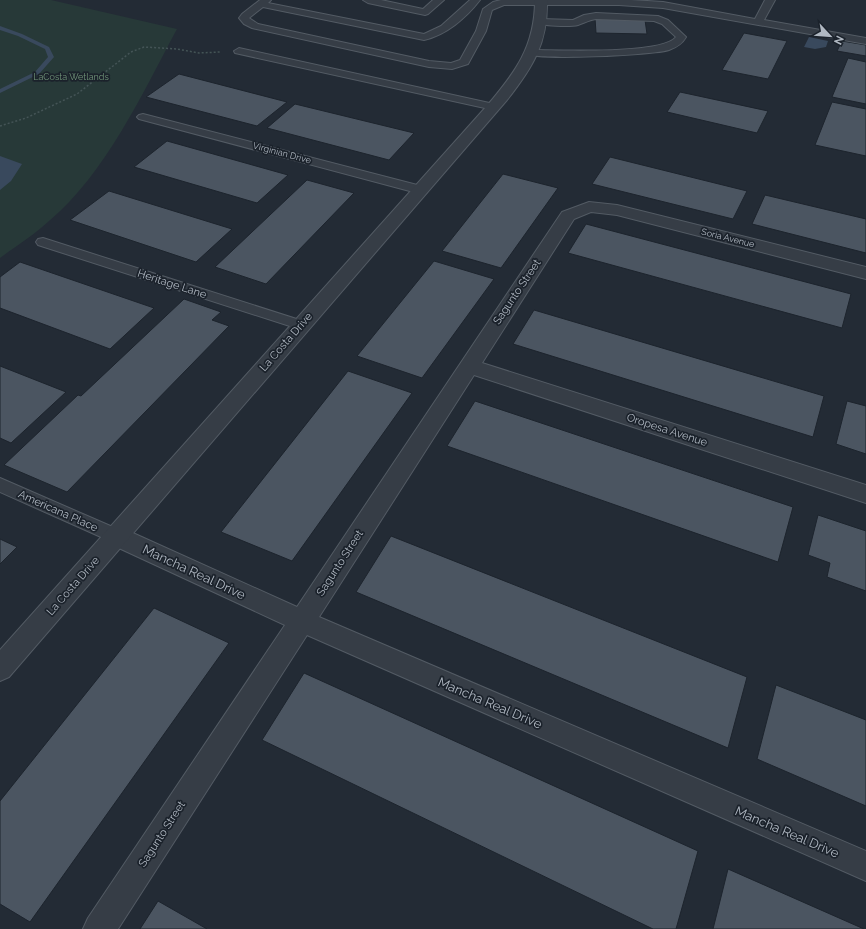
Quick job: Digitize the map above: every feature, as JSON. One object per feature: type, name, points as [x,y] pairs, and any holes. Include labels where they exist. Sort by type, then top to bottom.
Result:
[{"type":"street","name":"La Costa Drive","points":[[0,669],[518,78],[530,53],[541,22],[541,1]]},
{"type":"street","name":"Soria Avenue","points":[[589,207],[617,210],[866,273]]},
{"type":"street","name":"Sagunto Street","points":[[99,929],[568,216],[589,207]]},
{"type":"street","name":"Oropesa Avenue","points":[[468,366],[866,494]]},
{"type":"street","name":"Mancha Real Drive","points":[[116,536],[302,621],[866,866]]},
{"type":"lane","points":[[368,0],[425,12],[439,0]]},
{"type":"lane","points":[[475,0],[440,32],[432,36],[424,37],[264,2],[244,18],[247,22],[255,26],[445,66],[458,64],[466,60],[481,31],[486,13],[492,6],[513,1],[619,2],[663,6],[702,11],[866,41]]},
{"type":"lane","points":[[690,0],[708,3],[702,11]]},
{"type":"lane","points":[[758,22],[770,0]]},
{"type":"lane","points":[[530,53],[577,54],[659,49],[675,45],[681,37],[665,22],[655,18],[596,16],[587,17],[575,23],[541,22]]},
{"type":"lane","points":[[239,51],[494,107]]},
{"type":"lane","name":"Virginian Drive","points":[[143,117],[421,190]]},
{"type":"lane","name":"Heritage Lane","points":[[43,242],[301,325]]},
{"type":"lane","name":"Americana Place","points":[[0,486],[116,536]]},
{"type":"path","points":[[0,126],[26,118],[77,94],[132,52],[144,47],[177,49],[199,53],[239,51]]},
{"type":"green space","name":"LaCosta Wetlands","points":[[0,0],[51,0],[177,29],[136,106],[105,156],[88,180],[69,202],[43,226],[0,258]]},
{"type":"water","points":[[809,37],[828,41],[826,47],[815,49],[804,47]]},
{"type":"water","points":[[0,156],[22,164],[11,181],[0,190]]},
{"type":"building","points":[[595,18],[645,20],[647,34],[596,33]]},
{"type":"building","points":[[744,33],[787,41],[768,79],[722,70]]},
{"type":"building","points":[[842,41],[866,45],[866,56],[837,51]]},
{"type":"building","points":[[848,58],[866,62],[866,104],[832,97]]},
{"type":"building","points":[[179,74],[287,102],[257,126],[146,97]]},
{"type":"building","points":[[680,92],[768,111],[757,133],[667,112]]},
{"type":"building","points":[[832,102],[866,109],[866,156],[815,145]]},
{"type":"building","points":[[295,104],[414,133],[389,160],[267,128]]},
{"type":"building","points":[[167,141],[288,175],[257,203],[134,167]]},
{"type":"building","points":[[610,157],[747,191],[733,219],[592,184]]},
{"type":"building","points":[[503,174],[558,188],[501,268],[442,251]]},
{"type":"building","points":[[307,180],[354,193],[266,284],[215,267]]},
{"type":"building","points":[[109,191],[232,229],[196,262],[70,220]]},
{"type":"building","points":[[765,195],[866,219],[866,253],[752,224]]},
{"type":"building","points":[[586,224],[851,294],[842,328],[568,253]]},
{"type":"building","points":[[434,261],[494,279],[422,378],[357,356]]},
{"type":"building","points":[[20,262],[154,308],[110,349],[0,308],[0,277]]},
{"type":"building","points":[[184,299],[221,312],[212,320],[229,326],[67,492],[4,465],[78,395],[81,396]]},
{"type":"building","points":[[534,310],[824,396],[813,437],[513,344]]},
{"type":"building","points":[[0,366],[66,392],[11,443],[0,438]]},
{"type":"building","points":[[348,371],[412,393],[292,561],[221,532]]},
{"type":"building","points":[[475,401],[793,507],[778,562],[447,446]]},
{"type":"building","points":[[847,401],[866,406],[866,454],[836,444]]},
{"type":"building","points":[[818,515],[866,531],[866,591],[827,577],[830,563],[808,555]]},
{"type":"building","points":[[391,536],[747,677],[728,748],[356,592]]},
{"type":"building","points":[[0,539],[17,547],[0,564]]},
{"type":"building","points":[[154,608],[229,643],[30,922],[0,904],[0,801]]},
{"type":"building","points":[[304,673],[698,851],[676,929],[653,929],[262,740]]},
{"type":"building","points":[[776,685],[866,720],[866,806],[757,759]]},
{"type":"building","points":[[728,869],[864,929],[713,929]]},
{"type":"building","points":[[158,901],[207,929],[140,929]]},
{"type":"waterway","points":[[0,28],[20,35],[47,48],[51,57],[37,73],[0,91]]}]
